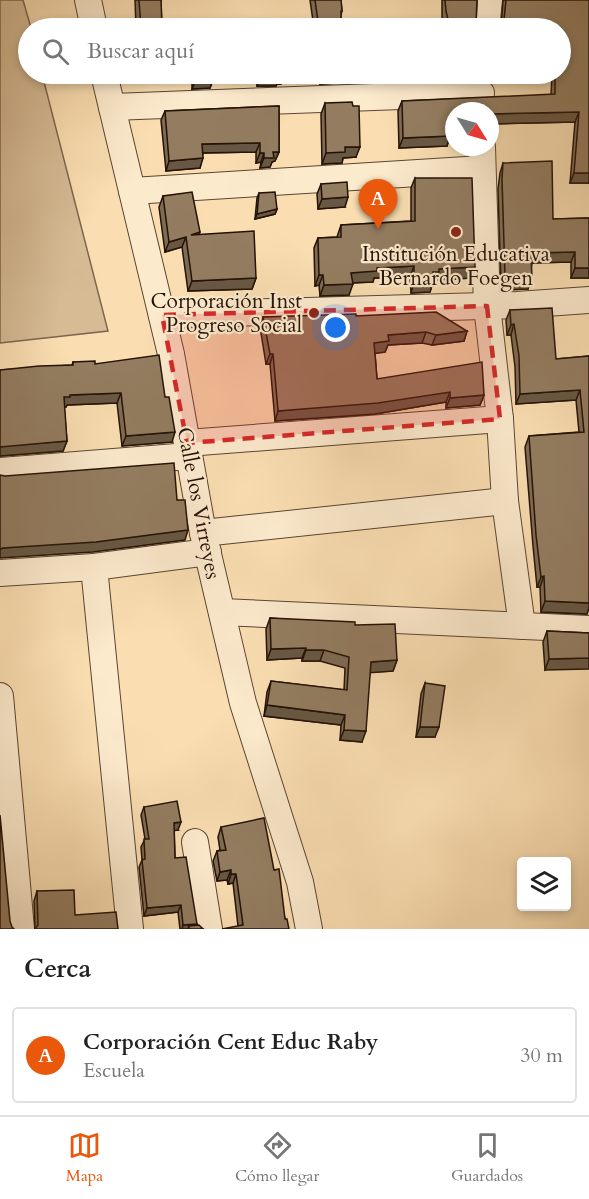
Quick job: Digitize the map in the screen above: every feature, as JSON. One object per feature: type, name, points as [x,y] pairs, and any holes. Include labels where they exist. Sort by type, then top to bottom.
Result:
[{"type":"street","points":[[87,0],[92,18]]},
{"type":"street","points":[[487,18],[489,0]]},
{"type":"street","name":"Calle los Virreyes","points":[[106,84],[162,315],[206,542],[243,704],[300,882],[309,929]]},
{"type":"street","points":[[112,107],[482,92]]},
{"type":"street","points":[[132,191],[482,158],[487,306],[500,419],[505,501],[522,626]]},
{"type":"street","points":[[162,315],[487,306],[589,300]]},
{"type":"street","points":[[0,471],[188,449],[500,419]]},
{"type":"street","points":[[0,573],[94,567],[206,542],[505,501]]},
{"type":"street","points":[[94,567],[130,929]]},
{"type":"street","points":[[222,612],[589,629]]},
{"type":"street","points":[[0,696],[21,929]]},
{"type":"street","points":[[195,842],[209,929]]},
{"type":"highlighted area","points":[[487,306],[500,419],[187,443],[162,315]]},
{"type":"shaded area","points":[[0,0],[23,0],[28,18],[18,18],[18,84],[45,84],[108,331],[0,343]]},
{"type":"building","points":[[139,0],[161,0],[162,18],[140,18]]},
{"type":"building","points":[[315,0],[341,0],[341,18],[318,18]]},
{"type":"building","points":[[445,0],[477,0],[476,18],[448,18]]},
{"type":"building","points":[[506,0],[589,0],[589,173],[574,173],[579,112],[499,114],[499,102],[445,102],[445,136],[403,138],[402,101],[555,94],[555,84],[571,84],[571,18],[504,18]]},
{"type":"building","points":[[352,102],[353,106],[359,106],[360,147],[345,147],[345,152],[326,153],[325,103]]},
{"type":"building","points":[[279,106],[279,152],[273,152],[274,158],[264,158],[264,153],[260,153],[260,143],[202,144],[203,158],[169,161],[165,111]]},
{"type":"building","points":[[552,161],[553,219],[589,218],[589,268],[575,268],[575,252],[531,253],[532,279],[508,280],[505,276],[503,163]]},
{"type":"building","points":[[415,178],[472,178],[475,267],[439,269],[439,272],[433,272],[434,282],[414,282],[414,266],[377,268],[377,271],[351,273],[353,284],[324,285],[323,275],[319,275],[318,238],[341,237],[341,225],[415,221]]},
{"type":"building","points":[[347,182],[348,197],[322,199],[321,184]]},
{"type":"building","points":[[192,192],[200,232],[191,235],[254,231],[256,278],[192,281],[186,237],[169,242],[163,196]]},
{"type":"building","points":[[275,192],[277,209],[257,214],[259,193]]},
{"type":"building","points":[[552,308],[556,359],[589,356],[589,603],[545,601],[544,576],[541,577],[529,436],[584,432],[580,390],[520,394],[519,356],[514,324],[511,325],[510,310]]},
{"type":"building","points":[[436,312],[467,331],[436,335],[426,332],[388,335],[389,341],[374,343],[377,379],[482,362],[484,395],[450,398],[450,392],[378,403],[278,411],[273,354],[270,354],[263,317]]},
{"type":"building","points":[[159,355],[165,397],[169,397],[175,432],[126,436],[121,393],[70,395],[70,397],[64,397],[67,441],[0,447],[0,370],[73,365],[73,362],[95,361],[95,364]]},
{"type":"building","points":[[174,463],[177,500],[185,500],[188,530],[96,542],[0,549],[0,475]]},
{"type":"building","points":[[270,618],[355,622],[355,625],[395,624],[397,660],[371,662],[366,731],[344,730],[345,715],[267,705],[271,681],[347,690],[349,657],[324,650],[306,650],[306,648],[271,649]]},
{"type":"building","points":[[547,631],[589,633],[589,658],[549,659]]},
{"type":"building","points":[[425,683],[445,686],[439,727],[420,727]]},
{"type":"building","points":[[177,801],[181,822],[174,823],[175,858],[186,857],[197,924],[183,925],[181,905],[147,908],[142,860],[145,859],[144,839],[149,839],[144,807]]},
{"type":"building","points":[[0,815],[10,921],[14,929],[0,929]]},
{"type":"building","points":[[264,818],[274,870],[279,869],[285,919],[287,919],[289,929],[222,929],[243,925],[236,874],[231,874],[231,870],[220,872],[217,851],[226,850],[221,827]]},
{"type":"building","points":[[74,890],[75,915],[116,912],[118,929],[35,929],[38,925],[37,891]]},
{"type":"building","points":[[199,925],[203,929],[189,929],[189,926]]},
{"type":"place","name":"Corporación Cent Educ Raby","points":[[378,229]]},
{"type":"place","name":"Institución Educativa Bernardo Foegen","points":[[456,232]]},
{"type":"place","name":"Corporación Inst Progreso Social","points":[[314,313]]}]
